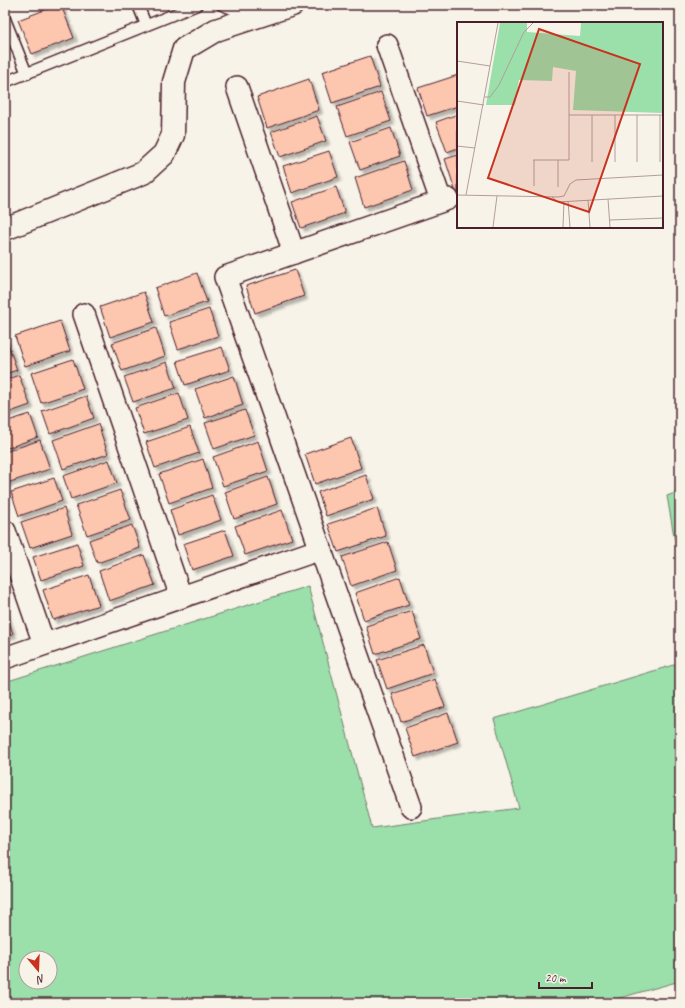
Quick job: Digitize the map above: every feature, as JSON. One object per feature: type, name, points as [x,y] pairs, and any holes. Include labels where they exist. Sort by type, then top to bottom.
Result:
[{"type":"street","points":[[5,229],[143,173],[164,154],[173,136],[174,82],[184,49],[216,30],[292,5]]},
{"type":"street","points":[[387,44],[445,200],[225,277],[411,807]]},
{"type":"street","points":[[237,87],[294,253]]},
{"type":"street","points":[[84,314],[181,597]]},
{"type":"street","points":[[5,531],[44,644]]},
{"type":"street","points":[[5,658],[321,549]]},
{"type":"lane","points":[[138,5],[146,25]]},
{"type":"lane","points":[[5,82],[146,25],[172,10],[196,5]]},
{"type":"lane","points":[[222,5],[254,17]]},
{"type":"lane","points":[[5,19],[27,74]]},
{"type":"green space","points":[[680,491],[680,571],[667,496]]},
{"type":"green space","points":[[308,586],[372,828],[519,808],[494,719],[680,663],[680,981],[602,1003],[5,1003],[5,682]]},
{"type":"building","points":[[61,5],[74,38],[32,54],[18,20]]},
{"type":"building","points":[[370,56],[380,87],[332,103],[322,72]]},
{"type":"building","points":[[457,75],[457,106],[427,116],[418,88]]},
{"type":"building","points":[[309,79],[319,110],[267,128],[257,97]]},
{"type":"building","points":[[381,92],[391,121],[347,136],[337,107]]},
{"type":"building","points":[[457,114],[457,148],[447,152],[436,122]]},
{"type":"building","points":[[317,116],[326,141],[280,157],[271,132]]},
{"type":"building","points":[[391,128],[400,156],[360,170],[350,142]]},
{"type":"building","points":[[329,151],[338,177],[292,193],[283,166]]},
{"type":"building","points":[[457,155],[457,193],[456,193],[445,159]]},
{"type":"building","points":[[404,161],[413,190],[364,207],[355,178]]},
{"type":"building","points":[[336,187],[345,213],[301,228],[292,202]]},
{"type":"building","points":[[295,270],[304,296],[255,313],[246,286]]},
{"type":"building","points":[[197,273],[207,302],[164,316],[155,288]]},
{"type":"building","points":[[144,292],[154,322],[110,337],[100,307]]},
{"type":"building","points":[[209,309],[218,336],[178,349],[169,322]]},
{"type":"building","points":[[60,321],[70,351],[25,366],[15,336]]},
{"type":"building","points":[[156,328],[165,356],[122,371],[112,343]]},
{"type":"building","points":[[6,339],[17,370],[5,374],[5,340]]},
{"type":"building","points":[[222,347],[230,370],[185,385],[177,361]]},
{"type":"building","points":[[73,359],[83,389],[41,403],[31,373]]},
{"type":"building","points":[[167,362],[176,388],[133,402],[124,377]]},
{"type":"building","points":[[19,375],[30,405],[5,414],[5,380]]},
{"type":"building","points":[[234,376],[243,405],[205,418],[195,389]]},
{"type":"building","points":[[179,393],[188,420],[144,434],[135,408]]},
{"type":"building","points":[[86,396],[94,418],[50,434],[42,411]]},
{"type":"building","points":[[245,410],[254,435],[214,449],[205,423]]},
{"type":"building","points":[[30,414],[38,437],[5,449],[5,422]]},
{"type":"building","points":[[98,424],[108,454],[63,469],[53,440]]},
{"type":"building","points":[[190,427],[199,453],[155,468],[146,442]]},
{"type":"building","points":[[351,438],[361,468],[315,484],[305,454]]},
{"type":"building","points":[[40,440],[50,469],[7,483],[5,477],[5,452]]},
{"type":"building","points":[[258,441],[268,471],[223,486],[213,457]]},
{"type":"building","points":[[203,459],[212,488],[169,503],[159,474]]},
{"type":"building","points":[[109,460],[117,483],[71,499],[63,476]]},
{"type":"building","points":[[366,475],[374,499],[326,516],[318,492]]},
{"type":"building","points":[[268,477],[277,504],[234,519],[225,492]]},
{"type":"building","points":[[54,478],[62,501],[19,516],[11,492]]},
{"type":"building","points":[[120,490],[131,520],[87,535],[76,505]]},
{"type":"building","points":[[212,495],[221,520],[178,535],[170,510]]},
{"type":"building","points":[[64,508],[72,534],[30,548],[21,522]]},
{"type":"building","points":[[377,508],[386,536],[338,552],[328,524]]},
{"type":"building","points":[[282,510],[292,539],[245,555],[235,526]]},
{"type":"building","points":[[132,525],[140,548],[97,563],[89,540]]},
{"type":"building","points":[[225,530],[234,556],[192,570],[183,544]]},
{"type":"building","points":[[388,542],[397,570],[351,586],[342,557]]},
{"type":"building","points":[[77,543],[84,566],[41,580],[33,557]]},
{"type":"building","points":[[144,555],[155,585],[109,601],[99,571]]},
{"type":"building","points":[[89,575],[99,605],[53,620],[43,590]]},
{"type":"building","points":[[400,577],[409,605],[364,620],[355,593]]},
{"type":"building","points":[[5,610],[13,634],[5,636]]},
{"type":"building","points":[[412,611],[421,639],[375,654],[366,626]]},
{"type":"building","points":[[424,645],[433,673],[387,689],[377,660]]},
{"type":"building","points":[[435,679],[445,707],[401,722],[392,694]]},
{"type":"building","points":[[448,713],[458,742],[415,757],[405,728]]}]
